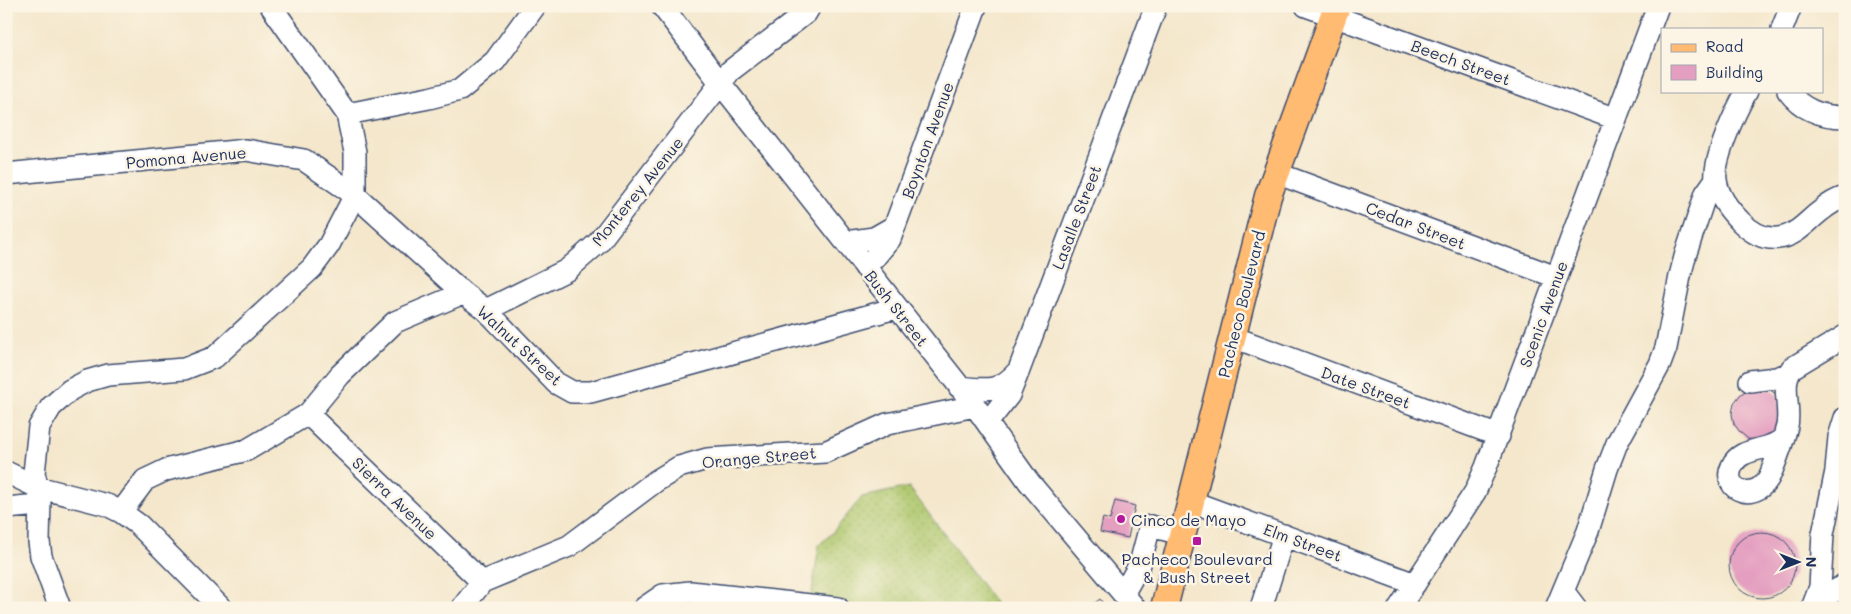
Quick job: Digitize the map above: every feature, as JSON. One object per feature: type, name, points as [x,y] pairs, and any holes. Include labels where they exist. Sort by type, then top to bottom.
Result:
[{"type":"main road","name":"Pacheco Boulevard","points":[[1164,608],[1268,196],[1335,11]]},
{"type":"street","points":[[57,607],[41,556],[38,496],[34,473],[39,427],[51,407],[70,390],[87,381],[108,375],[184,369],[215,357],[312,268],[329,245],[355,195],[355,152],[347,114],[271,6]]},
{"type":"street","points":[[347,114],[460,90],[495,61],[535,6]]},
{"type":"street","name":"Bush Street","points":[[662,6],[896,308],[975,406],[1029,482],[1129,601]]},
{"type":"street","name":"Monterey Avenue","points":[[486,310],[567,270],[598,243],[730,71],[806,14],[810,6]]},
{"type":"street","name":"Boynton Avenue","points":[[865,267],[890,239],[976,6]]},
{"type":"street","name":"Lasalle Street","points":[[987,423],[1009,395],[1156,6]]},
{"type":"street","name":"Beech Street","points":[[1306,6],[1335,11],[1616,119]]},
{"type":"street","name":"Scenic Avenue","points":[[1399,608],[1474,492],[1499,436],[1556,277],[1658,6]]},
{"type":"street","points":[[1782,28],[1791,6]]},
{"type":"street","points":[[1747,92],[1720,152],[1716,179],[1722,197],[1736,217],[1758,235],[1776,239],[1787,237],[1830,204],[1845,197]]},
{"type":"street","points":[[1789,92],[1796,102],[1810,110],[1825,116],[1845,117]]},
{"type":"street","name":"Pomona Avenue","points":[[6,174],[246,150],[304,160],[355,195]]},
{"type":"street","name":"Cedar Street","points":[[1276,173],[1556,277]]},
{"type":"street","points":[[1576,608],[1559,599],[1588,531],[1617,443],[1660,364],[1666,348],[1686,253],[1706,193],[1716,179]]},
{"type":"street","name":"Walnut Street","points":[[355,195],[463,293],[486,310],[556,383],[572,392],[591,392],[896,308]]},
{"type":"street","points":[[846,242],[874,238],[895,226]]},
{"type":"street","points":[[121,512],[145,480],[166,470],[247,450],[308,414],[340,375],[395,322],[463,293]]},
{"type":"street","points":[[1783,438],[1788,416],[1786,379],[1788,374],[1792,368],[1845,336]]},
{"type":"street","name":"Date Street","points":[[1232,337],[1499,436]]},
{"type":"street","points":[[959,387],[979,389],[1002,386],[1019,370]]},
{"type":"street","points":[[1750,381],[1776,378],[1788,374]]},
{"type":"street","name":"Orange Street","points":[[462,608],[482,582],[569,546],[656,481],[680,467],[707,459],[825,452],[887,424],[975,406]]},
{"type":"street","name":"Sierra Avenue","points":[[308,414],[482,582]]},
{"type":"street","points":[[1812,608],[1820,587],[1823,534],[1842,446],[1839,437],[1845,418]]},
{"type":"street","points":[[6,472],[38,496]]},
{"type":"street","points":[[6,508],[38,496],[106,505],[121,512],[140,525],[221,608]]},
{"type":"street","name":"Elm Street","points":[[1190,501],[1415,584]]},
{"type":"street","points":[[1129,601],[1150,526],[1182,534]]},
{"type":"street","points":[[1261,608],[1284,535]]},
{"type":"street","points":[[1812,608],[1845,584]]},
{"type":"street","points":[[644,608],[663,595],[690,592],[838,608]]},
{"type":"green space","points":[[909,487],[996,604],[993,608],[838,608],[810,604],[819,545],[832,533],[862,497]]},
{"type":"building","points":[[1748,389],[1769,389],[1777,395],[1783,424],[1769,438],[1759,440],[1748,439],[1734,424],[1732,414],[1734,403]]},
{"type":"building","name":"Cinco de Mayo","points":[[1115,501],[1135,506],[1128,538],[1100,532],[1103,518],[1110,520]]},
{"type":"building","points":[[1756,532],[1768,532],[1780,537],[1790,547],[1795,559],[1793,578],[1780,593],[1768,598],[1756,598],[1744,593],[1734,583],[1729,571],[1729,559],[1734,547],[1744,537]]},
{"type":"building","points":[[1100,599],[1106,608],[1088,608]]},
{"type":"place","name":"Cinco de Mayo","points":[[1121,519]]},
{"type":"place","name":"Pacheco Boulevard & Bush Street","points":[[1197,541]]}]
